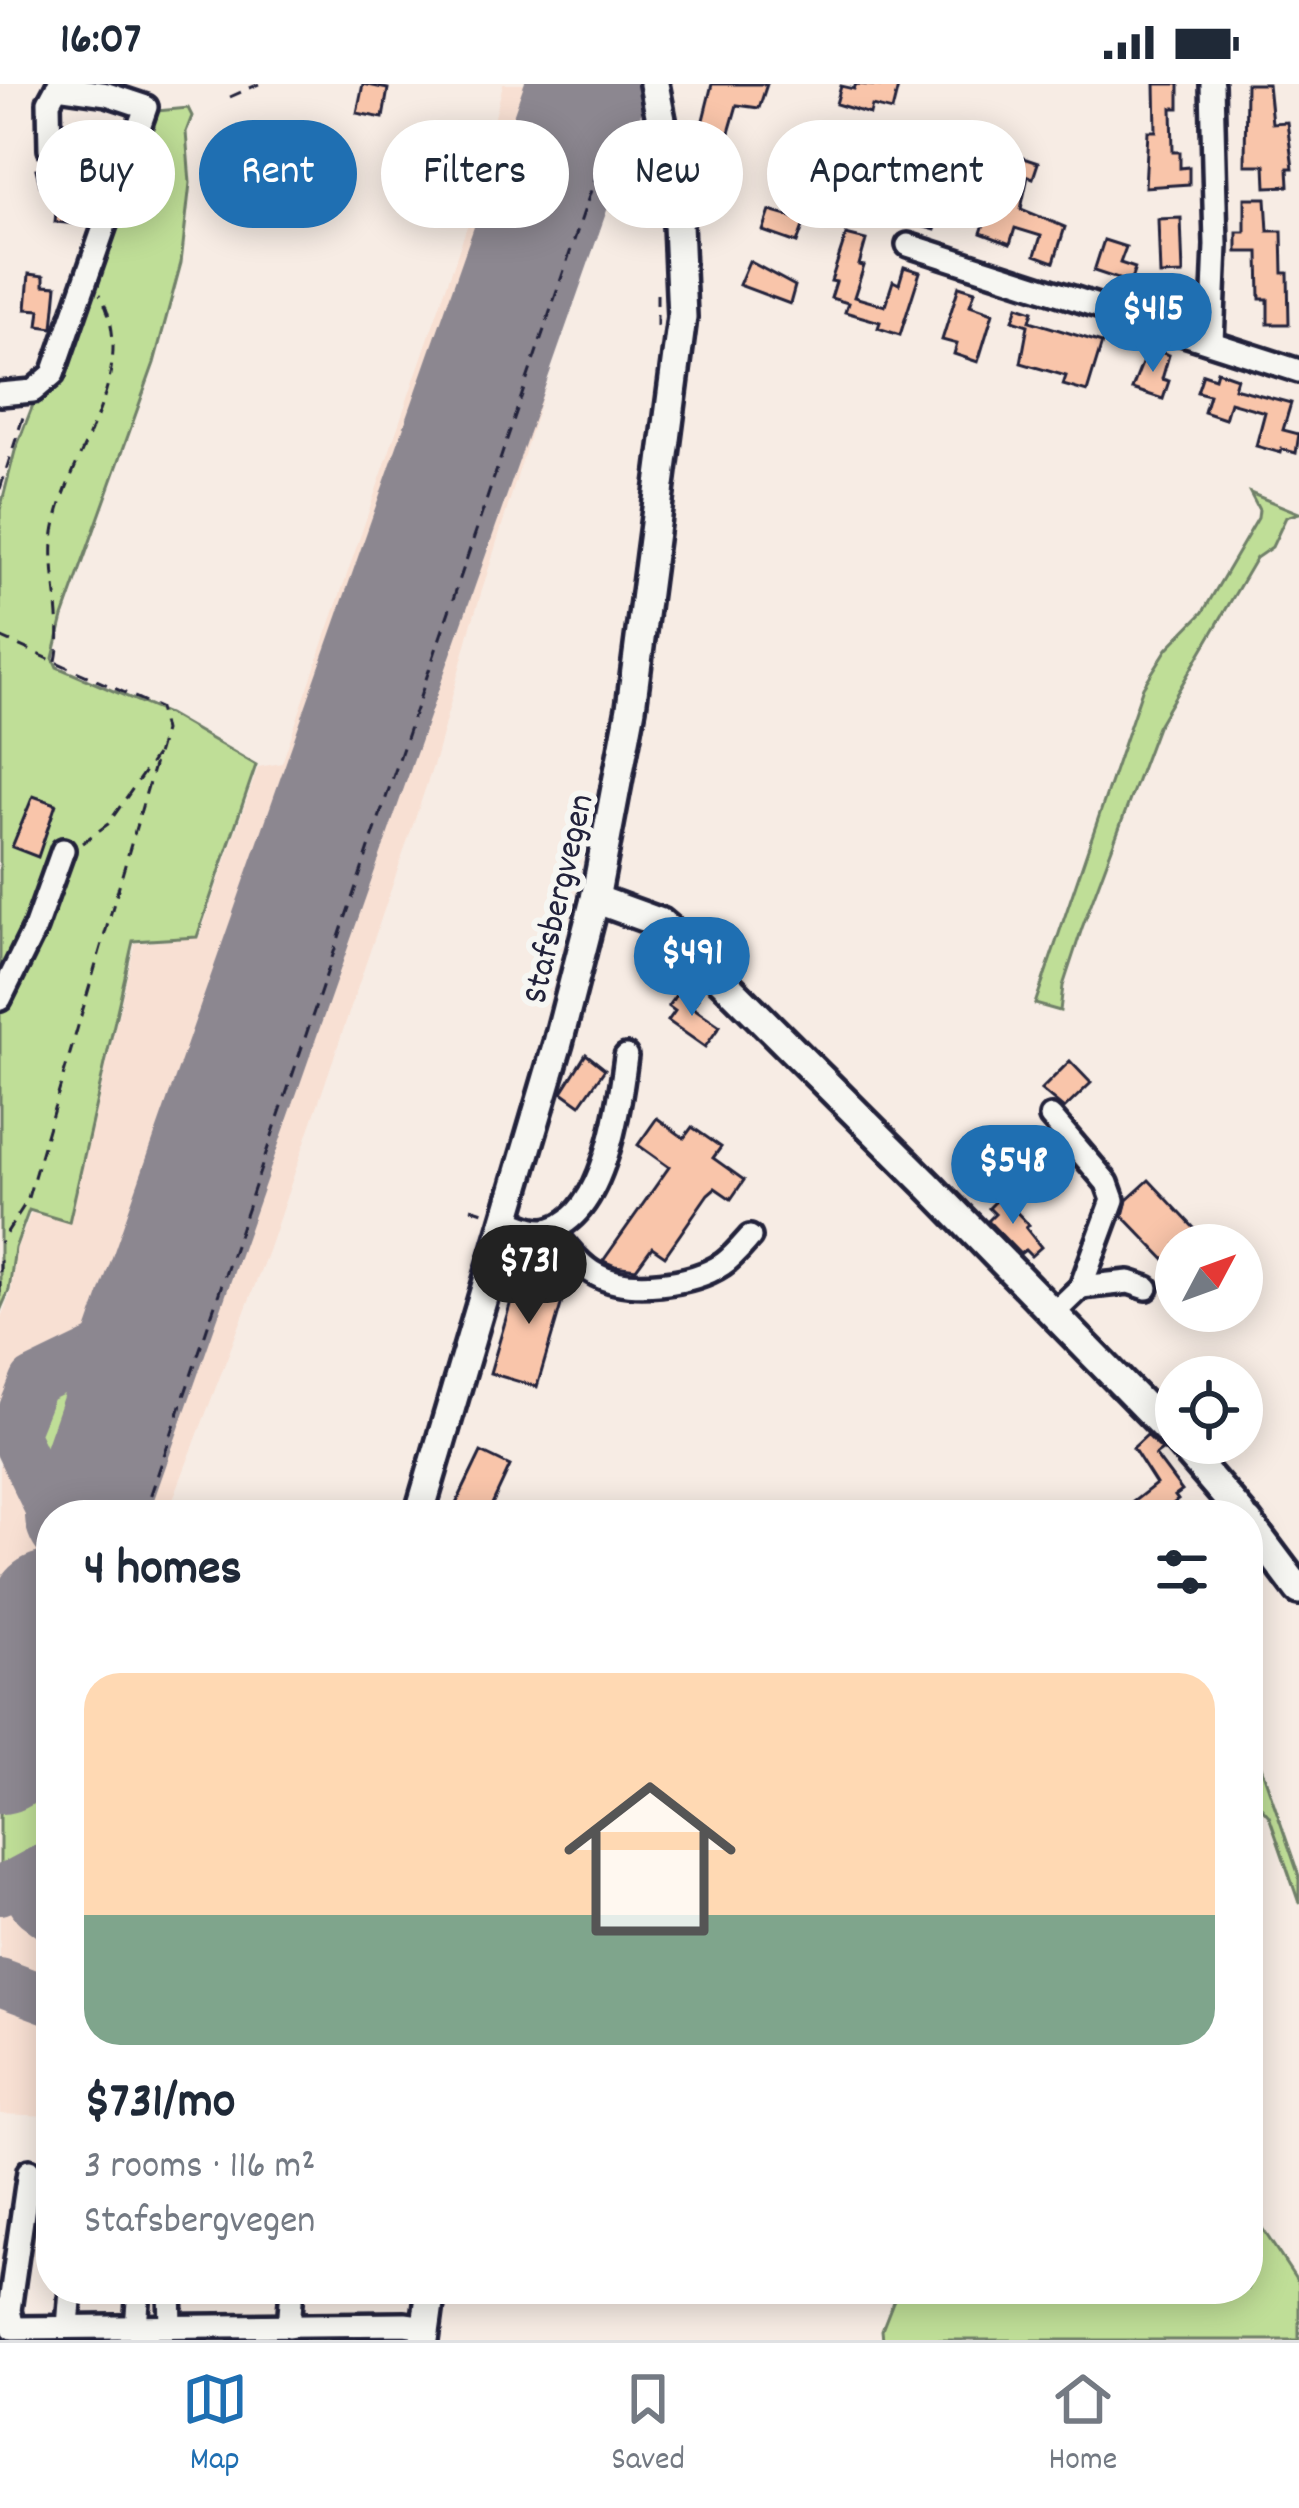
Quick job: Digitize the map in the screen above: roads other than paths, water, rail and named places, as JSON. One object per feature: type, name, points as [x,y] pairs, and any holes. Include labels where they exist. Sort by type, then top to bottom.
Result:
[{"type":"main road","name":"Stafsbergvegen","points":[[423,1500],[558,1043],[595,899],[631,708],[676,377],[670,280],[677,201],[654,84]]},
{"type":"main road","points":[[595,899],[661,923],[687,945],[1155,1418]]},
{"type":"main road","points":[[1198,1464],[1229,1500]]},
{"type":"main road","points":[[1263,1542],[1299,1590]]},
{"type":"main road","points":[[424,2334],[428,2304]]},
{"type":"street","points":[[1212,84],[1216,265],[1212,342]]},
{"type":"street","points":[[0,394],[34,391],[52,374],[146,107],[107,94],[55,86],[49,120]]},
{"type":"street","points":[[908,245],[1299,371]]},
{"type":"street","points":[[0,999],[35,928],[63,850]]},
{"type":"street","points":[[506,1219],[533,1229],[551,1229],[573,1216],[607,1162],[626,1056]]},
{"type":"street","points":[[1052,1117],[1107,1184],[1113,1200],[1081,1287],[1053,1314]]},
{"type":"street","points":[[551,1229],[592,1273],[620,1286],[699,1274],[723,1264],[750,1238]]},
{"type":"street","points":[[1081,1287],[1129,1282],[1147,1288]]},
{"type":"street","points":[[29,2171],[9,2310],[13,2328],[289,2326],[424,2334]]},
{"type":"street","points":[[68,2327],[70,2304]]},
{"type":"street","points":[[136,2327],[138,2304]]},
{"type":"street","points":[[170,2304],[171,2326]]},
{"type":"street","points":[[289,2326],[291,2304]]}]
